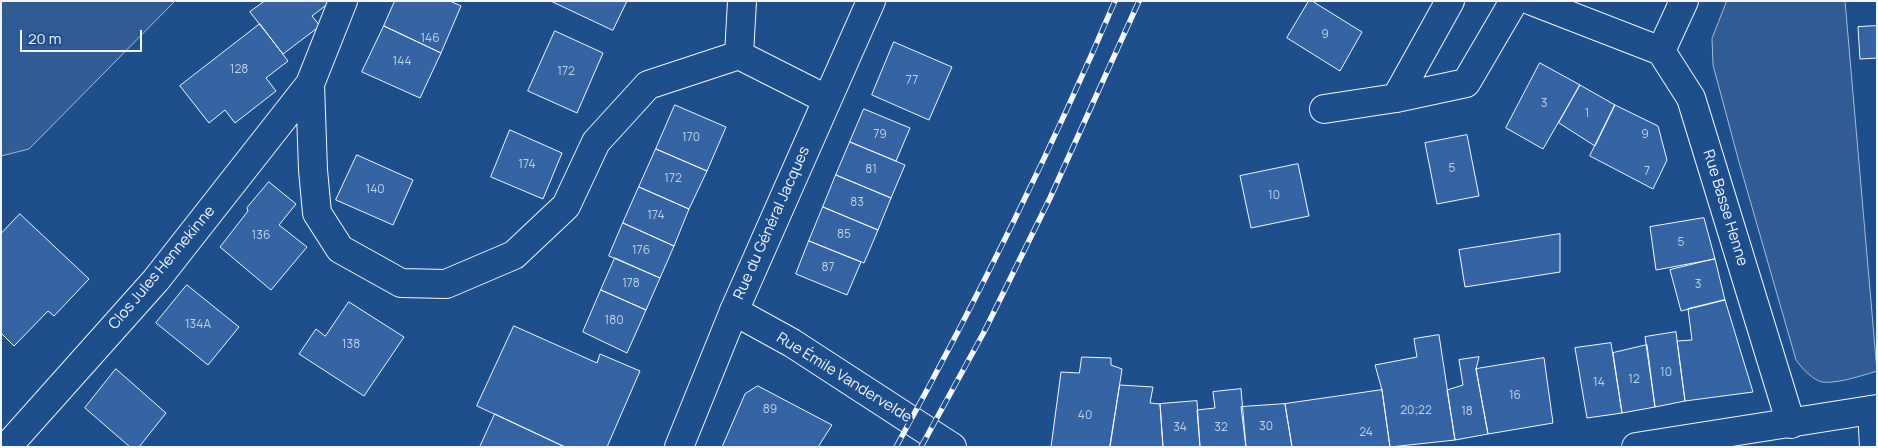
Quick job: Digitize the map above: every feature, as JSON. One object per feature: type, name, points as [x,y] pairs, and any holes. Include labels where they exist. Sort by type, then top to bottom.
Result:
[{"type":"street","name":"Clos Jules Hennekinne","points":[[7,447],[156,280],[310,84],[344,1]]},
{"type":"street","points":[[742,1],[739,55],[826,99]]},
{"type":"street","name":"Rue du Général Jacques","points":[[679,447],[734,311],[826,99],[871,1]]},
{"type":"street","points":[[1396,98],[1450,1]]},
{"type":"street","points":[[1324,109],[1396,98],[1466,83],[1514,1]]},
{"type":"street","points":[[1532,1],[1660,52],[1684,1]]},
{"type":"street","name":"Rue Basse Henne","points":[[1660,52],[1692,98],[1792,424]]},
{"type":"street","name":"Clos Jules Hennekinne","points":[[310,84],[313,170],[317,213],[340,249],[401,283],[446,284],[514,255],[566,206],[596,142],[648,85],[739,55]]},
{"type":"street","name":"Rue Émile Vandervelde","points":[[734,311],[792,343],[952,447]]},
{"type":"street","points":[[1636,447],[1875,410],[1874,447]]},
{"type":"shaded area","points":[[1,1],[175,1],[29,149],[1,156]]},
{"type":"shaded area","points":[[1727,1],[1845,1],[1877,371],[1848,379],[1824,382],[1812,377],[1796,360],[1713,65],[1712,39]]},
{"type":"building","points":[[265,1],[328,1],[329,3],[312,16],[320,26],[283,54],[250,12]]},
{"type":"building","points":[[395,1],[450,1],[461,6],[441,53],[384,26]]},
{"type":"building","points":[[551,1],[627,1],[613,30]]},
{"type":"building","points":[[1309,1],[1312,1],[1362,32],[1340,71],[1287,38]]},
{"type":"building","points":[[260,24],[288,61],[266,78],[276,91],[235,123],[225,110],[209,123],[180,86]]},
{"type":"building","points":[[384,26],[441,53],[420,98],[362,72]]},
{"type":"building","points":[[1877,26],[1877,58],[1860,59],[1858,27]]},
{"type":"building","points":[[555,31],[603,53],[577,113],[528,91]]},
{"type":"building","points":[[894,42],[952,67],[929,120],[872,95]]},
{"type":"building","points":[[1540,63],[1580,85],[1543,149],[1506,128]]},
{"type":"building","points":[[1580,85],[1615,105],[1595,146],[1559,123]]},
{"type":"building","points":[[675,105],[726,127],[707,171],[656,149]]},
{"type":"building","points":[[1615,105],[1658,126],[1667,160],[1653,189],[1590,156]]},
{"type":"building","points":[[864,109],[910,128],[896,161],[850,142]]},
{"type":"building","points":[[510,130],[562,153],[543,199],[491,177]]},
{"type":"building","points":[[1467,135],[1479,196],[1437,204],[1425,143]]},
{"type":"building","points":[[850,142],[905,165],[891,198],[836,175]]},
{"type":"building","points":[[656,149],[707,171],[689,209],[639,187]]},
{"type":"building","points":[[357,155],[413,180],[393,225],[336,200]]},
{"type":"building","points":[[1298,164],[1309,216],[1251,228],[1240,176]]},
{"type":"building","points":[[836,175],[891,198],[878,230],[823,207]]},
{"type":"building","points":[[269,182],[296,204],[279,225],[307,247],[271,290],[220,247],[248,211],[247,208]]},
{"type":"building","points":[[639,187],[689,209],[674,246],[623,223]]},
{"type":"building","points":[[823,207],[878,230],[864,263],[809,241]]},
{"type":"building","points":[[20,214],[89,279],[54,316],[48,311],[14,346],[1,333],[1,234]]},
{"type":"building","points":[[1704,218],[1715,259],[1656,270],[1650,227]]},
{"type":"building","points":[[623,223],[674,246],[660,278],[609,256]]},
{"type":"building","points":[[1560,234],[1560,272],[1465,287],[1459,250]]},
{"type":"building","points":[[809,241],[861,262],[847,295],[796,274]]},
{"type":"building","points":[[615,258],[660,278],[646,310],[601,290]]},
{"type":"building","points":[[1715,259],[1725,300],[1681,311],[1670,270]]},
{"type":"building","points":[[187,285],[239,327],[208,365],[156,323]]},
{"type":"building","points":[[601,290],[646,310],[627,353],[583,332]]},
{"type":"building","points":[[1725,300],[1753,392],[1685,401],[1677,341],[1692,340],[1688,309]]},
{"type":"building","points":[[349,302],[404,337],[364,396],[299,354],[316,329],[325,336]]},
{"type":"building","points":[[514,326],[597,363],[600,354],[640,371],[607,447],[565,447],[477,406]]},
{"type":"building","points":[[1676,332],[1685,401],[1655,407],[1645,337]]},
{"type":"building","points":[[1439,335],[1455,440],[1390,447],[1382,390],[1375,365],[1417,357],[1414,339]]},
{"type":"building","points":[[1611,343],[1622,413],[1587,418],[1575,348]]},
{"type":"building","points":[[1647,345],[1655,407],[1622,413],[1613,353]]},
{"type":"building","points":[[1082,357],[1111,358],[1111,365],[1122,369],[1110,447],[1051,447],[1061,372],[1079,373]]},
{"type":"building","points":[[1479,357],[1476,369],[1488,434],[1455,440],[1447,390],[1463,385],[1459,360]]},
{"type":"building","points":[[1544,358],[1553,423],[1488,434],[1476,369]]},
{"type":"building","points":[[116,369],[166,413],[139,447],[130,447],[85,408]]},
{"type":"building","points":[[1120,385],[1153,387],[1150,403],[1160,404],[1163,447],[1110,447]]},
{"type":"building","points":[[758,386],[832,425],[818,447],[722,447],[745,394]]},
{"type":"building","points":[[1241,389],[1246,447],[1200,447],[1197,410],[1215,408],[1213,392]]},
{"type":"building","points":[[1382,390],[1390,447],[1292,447],[1285,404]]},
{"type":"building","points":[[1197,401],[1200,447],[1163,447],[1160,404]]},
{"type":"building","points":[[1285,404],[1292,447],[1246,447],[1241,407]]},
{"type":"building","points":[[495,414],[565,447],[480,447]]},
{"type":"railway","points":[[896,447],[955,338],[1011,227],[1065,114],[1115,1]]},
{"type":"railway","points":[[921,447],[984,332],[1050,198],[1139,1]]}]
